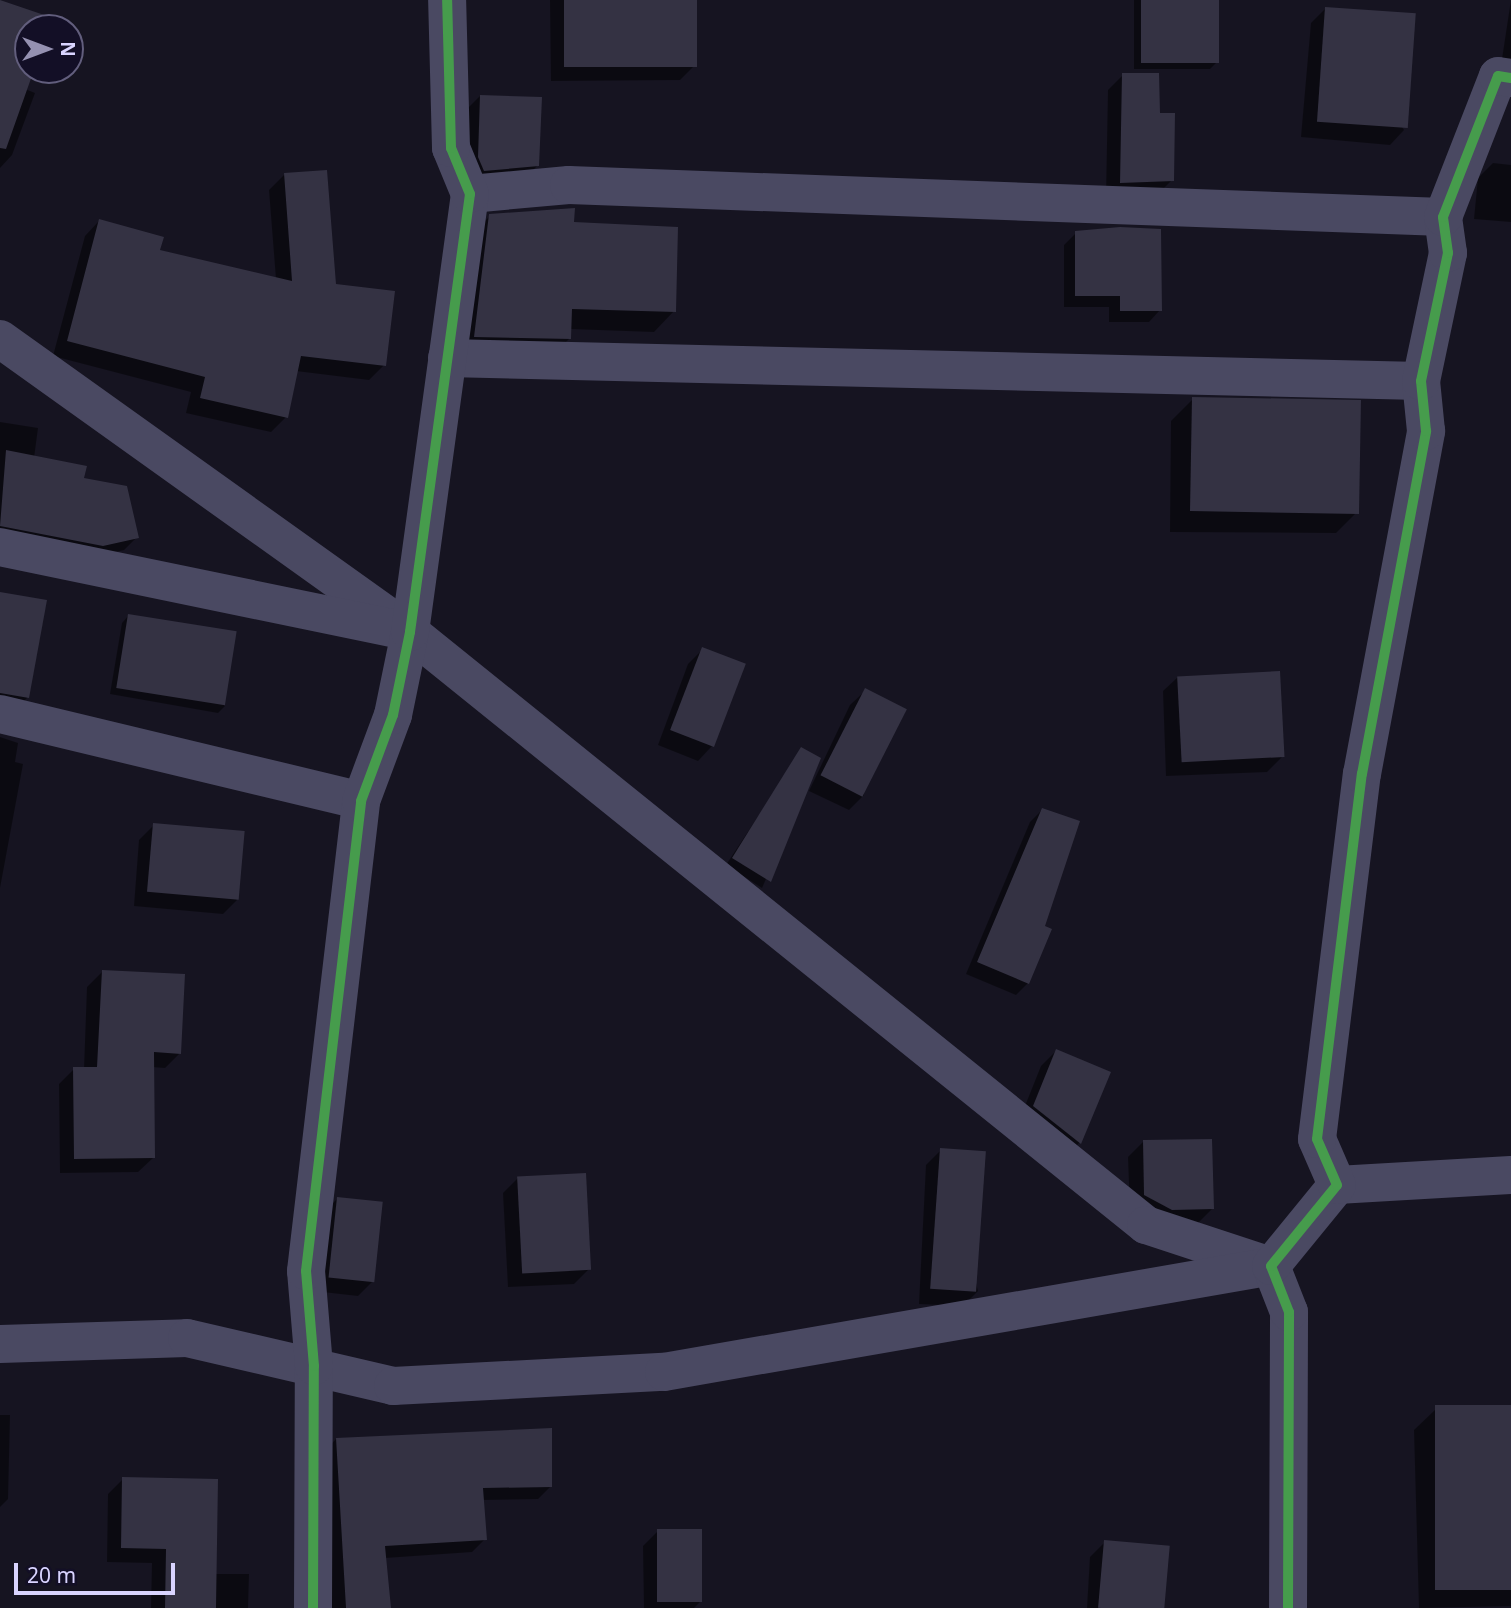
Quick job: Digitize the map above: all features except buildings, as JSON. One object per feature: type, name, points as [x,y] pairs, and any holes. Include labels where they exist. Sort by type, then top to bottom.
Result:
[{"type":"street","points":[[313,1608],[314,1366],[306,1271],[361,801],[393,715],[410,632],[470,194],[451,148],[447,0]]},
{"type":"street","points":[[1337,1185],[1317,1139],[1362,774],[1426,431],[1421,381],[1448,253],[1443,217],[1499,76],[1511,78]]},
{"type":"street","points":[[470,194],[569,184],[1443,217]]},
{"type":"street","points":[[0,339],[410,632],[1146,1226],[1271,1266]]},
{"type":"street","points":[[447,358],[1421,381]]},
{"type":"street","points":[[0,547],[410,632]]},
{"type":"street","points":[[0,714],[361,801]]},
{"type":"street","points":[[0,1344],[187,1338],[393,1385],[664,1372],[1271,1266],[1337,1185],[1511,1175]]},
{"type":"street","points":[[1271,1266],[1289,1312],[1288,1608]]},
{"type":"cycle path","points":[[313,1608],[314,1366],[306,1271],[361,801],[393,715],[410,632],[470,194],[451,148],[447,0]]},
{"type":"cycle path","points":[[1288,1608],[1289,1312],[1271,1266],[1337,1185],[1317,1139],[1362,774],[1426,431],[1421,381],[1448,253],[1443,217],[1498,76],[1511,78]]}]
